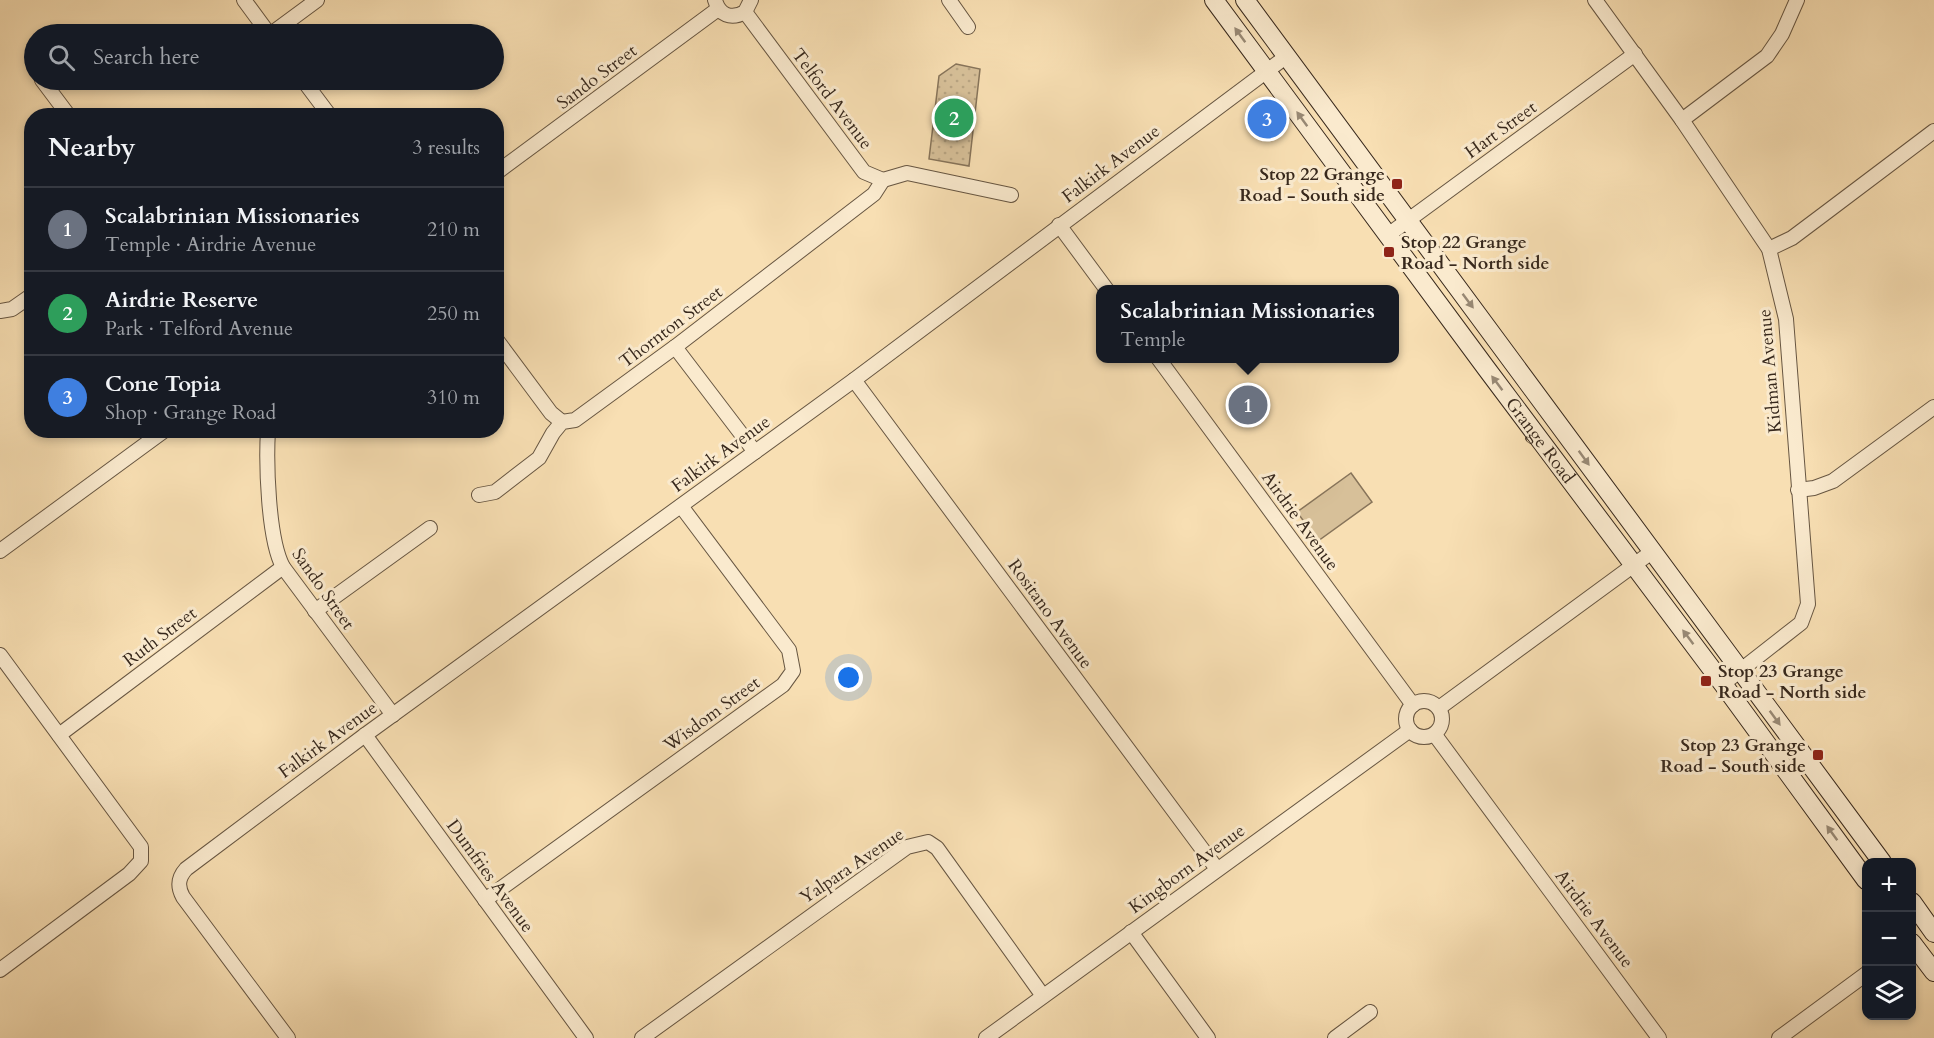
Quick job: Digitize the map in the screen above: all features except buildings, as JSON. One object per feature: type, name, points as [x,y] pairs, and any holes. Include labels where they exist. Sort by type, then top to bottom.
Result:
[{"type":"main road","name":"Grange Road","points":[[1214,0],[1862,875]]},
{"type":"main road","name":"Grange Road","points":[[1245,0],[1879,858]]},
{"type":"main road","points":[[1916,908],[1932,929]]},
{"type":"main road","points":[[1916,948],[1934,972]]},
{"type":"street","points":[[244,0],[262,24]]},
{"type":"street","points":[[284,24],[317,0]]},
{"type":"street","points":[[949,0],[968,27]]},
{"type":"street","name":"Kidman Avenue","points":[[1595,0],[1682,120],[1769,249],[1786,319],[1808,604],[1806,615],[1801,623],[1723,684]]},
{"type":"street","points":[[1682,120],[1767,56],[1782,34],[1797,0]]},
{"type":"street","points":[[717,4],[728,16],[734,16],[748,6]]},
{"type":"street","name":"Sando Street","points":[[504,167],[717,4]]},
{"type":"street","name":"Telford Avenue","points":[[748,6],[864,172],[883,180]]},
{"type":"street","name":"Hart Street","points":[[1388,235],[1635,54]]},
{"type":"street","name":"Falkirk Avenue","points":[[288,1038],[183,897],[179,889],[179,881],[180,875],[186,869],[364,735],[854,380],[1287,56]]},
{"type":"street","points":[[50,90],[63,108]]},
{"type":"street","points":[[310,90],[324,108]]},
{"type":"street","points":[[1769,249],[1791,238],[1934,131]]},
{"type":"street","points":[[883,180],[907,173],[1011,195]]},
{"type":"street","name":"Thornton Street","points":[[562,422],[575,420],[675,347],[874,194],[883,180]]},
{"type":"street","points":[[1059,225],[1103,285]]},
{"type":"street","points":[[0,311],[12,309],[24,301]]},
{"type":"street","points":[[675,347],[755,452]]},
{"type":"street","points":[[479,495],[495,492],[539,458],[562,422],[551,413],[504,350]]},
{"type":"street","name":"Airdrie Avenue","points":[[1162,363],[1413,705]]},
{"type":"street","name":"Rositano Avenue","points":[[854,380],[1217,869]]},
{"type":"street","points":[[1798,490],[1814,488],[1833,481],[1934,407]]},
{"type":"street","points":[[0,551],[154,438]]},
{"type":"street","name":"Sando Street","points":[[268,438],[269,491],[277,555],[283,567],[393,715]]},
{"type":"street","name":"Wisdom Street","points":[[486,900],[783,685],[793,671],[789,650],[681,506]]},
{"type":"street","points":[[315,611],[430,528]]},
{"type":"street","points":[[1439,708],[1653,551]]},
{"type":"street","name":"Ruth Street","points":[[59,735],[283,567]]},
{"type":"street","points":[[0,970],[129,873],[141,861],[141,847],[59,735],[2,663]]},
{"type":"street","points":[[1429,701],[1439,708],[1442,723],[1435,735],[1420,737],[1410,730],[1406,723],[1406,716],[1413,705],[1429,701]]},
{"type":"street","name":"Kingborn Avenue","points":[[986,1038],[1410,730]]},
{"type":"street","name":"Dumfries Avenue","points":[[364,735],[586,1038]]},
{"type":"street","name":"Airdrie Avenue","points":[[1435,735],[1659,1038]]},
{"type":"street","name":"Yalpara Avenue","points":[[642,1038],[907,847],[928,842],[937,848],[1043,996]]},
{"type":"street","points":[[1916,938],[1932,929]]},
{"type":"street","points":[[1131,932],[1208,1038]]},
{"type":"street","points":[[1779,1038],[1862,977]]},
{"type":"street","points":[[1335,1038],[1370,1012]]},
{"type":"shaded area","points":[[956,64],[980,69],[969,166],[929,159],[939,76]]},
{"type":"shaded area","points":[[1351,473],[1372,502],[1318,541],[1297,512]]},
{"type":"place","name":"Airdrie Reserve","points":[[954,118]]},
{"type":"place","name":"Cone Topia","points":[[1267,119]]},
{"type":"place","name":"Stop 22 Grange Road - South side","points":[[1397,184]]},
{"type":"place","name":"Stop 22 Grange Road - North side","points":[[1389,252]]},
{"type":"place","name":"Scalabrinian Missionaries","points":[[1248,405]]},
{"type":"place","name":"Stop 23 Grange Road - North side","points":[[1706,681]]},
{"type":"place","name":"Stop 23 Grange Road - South side","points":[[1818,755]]}]
